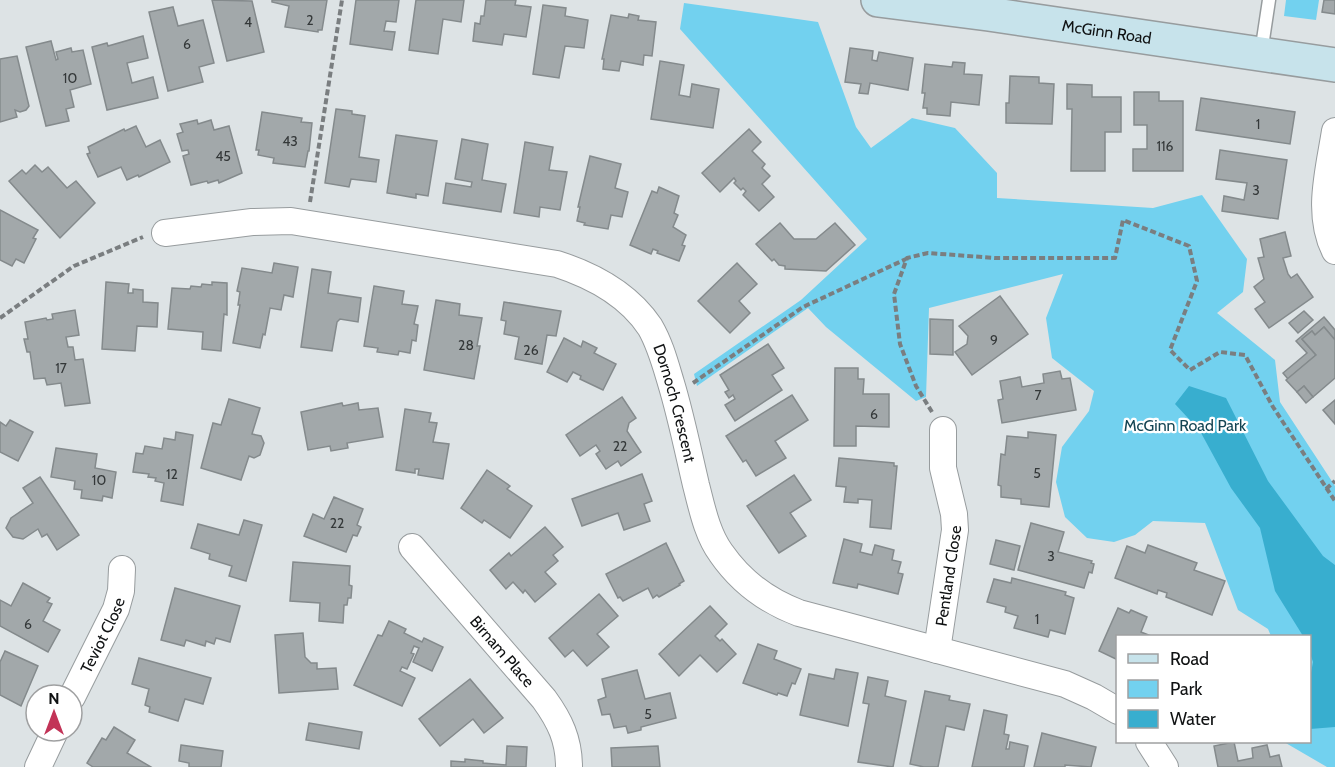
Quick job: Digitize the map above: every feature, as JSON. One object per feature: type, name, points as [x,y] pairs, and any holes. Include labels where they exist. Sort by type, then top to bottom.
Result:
[{"type":"street","name":"McGinn Road","points":[[878,0],[989,7],[1261,54],[1335,64]]},
{"type":"street","points":[[1335,131],[1324,206],[1331,244],[1335,251]]},
{"type":"street","name":"Dornoch Crescent","points":[[165,233],[280,220],[557,264],[581,272],[616,291],[632,305],[649,326],[661,348],[675,396],[706,523],[720,552],[741,578],[761,595],[781,606],[1065,684],[1116,710]]},
{"type":"street","name":"Pentland Close","points":[[937,650],[955,530],[951,499],[941,456],[943,430]]},
{"type":"street","name":"Birnam Place","points":[[412,547],[556,715],[565,733],[569,767]]},
{"type":"street","name":"Teviot Close","points":[[79,683],[116,609],[121,591],[122,569]]},
{"type":"street","points":[[38,767],[49,743]]},
{"type":"street","points":[[1150,743],[1165,767]]},
{"type":"lane","points":[[1261,54],[1269,0]]},
{"type":"path","points":[[307,224],[342,0]]},
{"type":"path","points":[[675,396],[802,307],[907,258],[928,252],[995,258],[1115,258],[1123,220],[1189,246],[1197,281],[1170,350],[1190,369],[1220,352],[1245,355],[1273,407],[1335,501]]},
{"type":"path","points":[[0,318],[74,266],[137,238],[165,233]]},
{"type":"path","points":[[907,258],[894,294],[900,344],[916,386],[943,430]]},
{"type":"path","points":[[1326,489],[1335,482]]},
{"type":"green space","points":[[1286,0],[1319,0],[1316,20],[1284,16]]},
{"type":"green space","name":"McGinn Road Park","points":[[684,3],[818,22],[856,127],[871,148],[912,118],[955,128],[997,173],[997,198],[1153,208],[1202,195],[1247,259],[1243,292],[1217,313],[1275,360],[1280,402],[1335,486],[1335,767],[1327,767],[1286,743],[1311,743],[1311,635],[1271,635],[1268,629],[1238,610],[1205,523],[1153,521],[1135,535],[1114,542],[1087,538],[1065,517],[1056,482],[1062,447],[1089,411],[1094,391],[1052,358],[1046,318],[1063,274],[929,308],[926,397],[916,401],[826,327],[808,308],[697,386],[694,374],[801,300],[867,239],[680,29]]},
{"type":"water","points":[[1189,386],[1226,398],[1268,481],[1323,556],[1335,565],[1335,727],[1311,729],[1313,662],[1311,635],[1302,635],[1275,591],[1260,528],[1231,488],[1200,431],[1175,404]]},
{"type":"building","points":[[212,0],[252,1],[264,52],[227,61]]},
{"type":"building","points":[[272,0],[327,0],[322,30],[318,32],[285,27],[289,6],[272,2]]},
{"type":"building","points":[[356,0],[399,0],[396,22],[386,21],[384,31],[395,32],[392,50],[350,44]]},
{"type":"building","points":[[416,0],[464,0],[461,22],[443,19],[438,54],[409,50]]},
{"type":"building","points":[[486,0],[516,0],[515,5],[531,7],[526,37],[504,34],[502,45],[473,41],[475,23],[480,24],[481,16],[484,16]]},
{"type":"building","points":[[1324,0],[1335,0],[1335,14],[1322,12]]},
{"type":"building","points":[[543,5],[566,8],[565,16],[588,20],[584,48],[565,46],[559,78],[533,74]]},
{"type":"building","points":[[173,7],[178,26],[203,20],[214,63],[199,67],[203,82],[168,91],[149,12]]},
{"type":"building","points":[[629,14],[639,16],[638,20],[656,22],[652,56],[644,55],[643,65],[621,61],[619,71],[603,69],[604,59],[602,59],[611,15],[628,18]]},
{"type":"building","points":[[143,36],[148,58],[127,63],[132,83],[153,77],[158,98],[107,110],[92,47],[107,43],[108,46]]},
{"type":"building","points":[[51,41],[56,60],[58,59],[56,52],[71,48],[72,52],[83,50],[91,84],[70,90],[74,107],[66,109],[69,121],[46,126],[26,47]]},
{"type":"building","points":[[850,48],[873,51],[872,60],[877,61],[879,52],[913,58],[908,90],[870,83],[868,94],[859,93],[861,84],[845,82]]},
{"type":"building","points":[[17,56],[29,106],[20,112],[15,110],[17,117],[0,122],[0,59]]},
{"type":"building","points":[[660,61],[684,65],[679,95],[690,97],[692,84],[719,89],[713,128],[651,119]]},
{"type":"building","points":[[953,62],[965,63],[964,74],[982,75],[979,105],[951,102],[950,116],[927,114],[927,108],[923,108],[925,93],[922,93],[925,64],[952,67]]},
{"type":"building","points":[[1010,76],[1039,77],[1039,83],[1054,84],[1052,124],[1006,123]]},
{"type":"building","points":[[1067,84],[1092,85],[1092,97],[1121,97],[1121,132],[1105,132],[1105,171],[1071,171],[1072,109],[1067,109]]},
{"type":"building","points":[[1134,92],[1159,92],[1159,101],[1183,101],[1183,171],[1133,171],[1133,149],[1147,149],[1147,125],[1134,125]]},
{"type":"building","points":[[1201,98],[1295,112],[1290,144],[1196,130]]},
{"type":"building","points":[[336,109],[352,111],[352,114],[365,116],[359,157],[379,160],[376,182],[351,179],[349,187],[325,183]]},
{"type":"building","points":[[262,112],[302,118],[301,122],[312,123],[305,167],[273,163],[274,158],[258,155],[259,150],[256,150]]},
{"type":"building","points":[[197,120],[198,124],[211,120],[214,130],[229,126],[242,173],[219,183],[218,180],[191,185],[183,156],[189,154],[188,150],[182,151],[177,134],[183,132],[180,124]]},
{"type":"building","points":[[136,126],[146,147],[160,140],[170,162],[139,177],[138,175],[127,180],[121,167],[98,177],[87,154],[90,153],[88,147],[124,129],[125,131]]},
{"type":"building","points":[[749,129],[761,142],[752,151],[765,164],[762,168],[770,176],[762,184],[774,197],[759,211],[743,195],[746,191],[743,188],[741,190],[734,183],[736,181],[734,178],[720,192],[702,173]]},
{"type":"building","points":[[396,135],[437,141],[428,196],[416,194],[416,198],[387,193]]},
{"type":"building","points":[[462,139],[488,144],[482,180],[506,184],[501,212],[443,203],[446,183],[471,187],[472,182],[455,179]]},
{"type":"building","points":[[525,142],[553,147],[549,170],[567,172],[560,210],[540,207],[539,217],[514,213]]},
{"type":"building","points":[[1220,150],[1287,160],[1278,219],[1222,211],[1224,196],[1244,200],[1247,183],[1216,179]]},
{"type":"building","points":[[590,156],[621,164],[615,188],[628,192],[622,217],[611,215],[608,229],[584,225],[585,223],[577,221]]},
{"type":"building","points":[[35,165],[42,172],[48,167],[67,188],[76,181],[95,203],[60,238],[9,181],[22,170],[26,174]]},
{"type":"building","points":[[659,187],[679,196],[674,213],[678,215],[673,227],[686,235],[682,245],[685,246],[679,261],[657,253],[658,251],[653,249],[651,254],[630,245],[652,191],[657,193]]},
{"type":"building","points":[[0,210],[38,230],[24,263],[16,259],[12,266],[0,260]]},
{"type":"building","points":[[780,223],[794,239],[816,239],[835,223],[855,245],[826,271],[785,269],[785,266],[779,265],[774,259],[772,261],[756,244]]},
{"type":"building","points":[[1285,232],[1291,256],[1283,258],[1288,274],[1291,278],[1297,274],[1313,297],[1269,328],[1255,309],[1265,302],[1254,287],[1264,279],[1258,258],[1264,257],[1260,239]]},
{"type":"building","points":[[274,263],[298,267],[293,297],[284,295],[281,310],[270,308],[260,348],[233,343],[240,305],[238,305],[240,292],[237,291],[242,268],[272,273]]},
{"type":"building","points":[[737,263],[757,284],[739,301],[750,313],[730,333],[698,301]]},
{"type":"building","points":[[312,269],[331,272],[328,293],[361,298],[358,322],[340,319],[337,322],[332,351],[301,347]]},
{"type":"building","points":[[106,282],[129,284],[128,293],[133,293],[133,289],[143,290],[143,302],[158,303],[157,327],[137,326],[135,351],[102,349]]},
{"type":"building","points":[[212,282],[227,283],[227,315],[224,314],[221,351],[202,349],[203,332],[168,329],[172,288],[190,289],[191,286],[201,287],[202,284],[212,285]]},
{"type":"building","points":[[374,286],[404,291],[402,304],[418,306],[414,324],[418,325],[416,341],[412,340],[410,353],[399,351],[398,355],[377,352],[378,348],[364,346]]},
{"type":"building","points":[[1000,296],[1028,334],[972,375],[955,352],[967,344],[968,336],[959,326]]},
{"type":"building","points":[[436,300],[460,304],[459,315],[482,318],[474,379],[424,370]]},
{"type":"building","points":[[504,302],[561,311],[556,336],[547,335],[542,364],[515,359],[519,337],[504,334],[506,321],[501,320]]},
{"type":"building","points":[[75,310],[79,335],[66,337],[68,347],[73,347],[75,360],[83,359],[90,403],[65,406],[61,383],[47,385],[45,378],[34,379],[30,352],[27,352],[24,339],[28,339],[25,322],[53,319],[52,314]]},
{"type":"building","points":[[1304,311],[1313,320],[1298,333],[1289,323]]},
{"type":"building","points":[[1324,317],[1335,330],[1335,340],[1324,327],[1315,335],[1312,331],[1302,339],[1316,355],[1288,379],[1283,373],[1307,353],[1296,341]]},
{"type":"building","points":[[930,319],[953,320],[953,355],[930,354]]},
{"type":"building","points":[[1324,327],[1335,340],[1335,378],[1313,397],[1304,386],[1297,392],[1286,380],[1316,355],[1302,339],[1312,331],[1315,335]]},
{"type":"building","points":[[564,338],[581,347],[583,341],[597,348],[594,353],[616,364],[603,390],[580,379],[581,376],[573,372],[567,382],[547,372]]},
{"type":"building","points":[[768,344],[784,368],[772,375],[782,390],[735,421],[725,405],[735,399],[733,395],[729,398],[725,392],[729,390],[720,375]]},
{"type":"building","points":[[835,368],[858,368],[858,379],[864,379],[863,394],[889,394],[889,427],[856,426],[856,446],[834,446]]},
{"type":"building","points":[[1060,371],[1062,379],[1070,378],[1076,410],[1002,423],[998,400],[1003,399],[1000,381],[1020,377],[1022,387],[1044,383],[1043,374]]},
{"type":"building","points":[[1304,386],[1313,397],[1306,403],[1297,392]]},
{"type":"building","points":[[792,395],[808,420],[775,441],[786,458],[756,476],[746,460],[743,462],[726,436]]},
{"type":"building","points":[[622,397],[636,418],[629,423],[627,431],[641,452],[621,466],[618,461],[606,469],[596,454],[600,451],[596,445],[580,456],[566,435]]},
{"type":"building","points":[[229,399],[260,408],[252,434],[261,436],[264,443],[260,455],[254,458],[249,456],[241,480],[201,468],[213,423],[221,425]]},
{"type":"building","points":[[1335,400],[1335,424],[1323,410]]},
{"type":"building","points":[[342,403],[343,406],[358,403],[359,410],[378,408],[383,437],[347,443],[348,448],[331,451],[330,446],[308,450],[301,412]]},
{"type":"building","points":[[405,409],[431,413],[429,422],[437,423],[433,442],[449,444],[443,479],[418,475],[419,469],[415,469],[415,473],[396,470]]},
{"type":"building","points":[[10,420],[33,432],[18,461],[0,452],[0,422],[6,426]]},
{"type":"building","points":[[176,432],[193,435],[183,505],[161,501],[164,483],[155,481],[156,478],[148,477],[149,474],[133,472],[136,453],[143,454],[145,446],[162,449],[164,438],[175,440]]},
{"type":"building","points":[[1028,432],[1056,435],[1049,507],[1021,504],[1021,499],[1001,497],[1001,486],[998,485],[1001,454],[1005,455],[1007,436],[1028,438]]},
{"type":"building","points":[[56,448],[97,454],[95,468],[116,472],[112,498],[103,496],[102,501],[81,498],[82,490],[74,489],[75,481],[51,477]]},
{"type":"building","points":[[839,458],[894,463],[894,466],[897,466],[891,529],[870,527],[872,500],[858,499],[858,503],[844,502],[846,487],[836,486]]},
{"type":"building","points":[[487,470],[510,486],[507,489],[532,506],[510,538],[484,520],[482,523],[461,508]]},
{"type":"building","points":[[642,474],[652,501],[644,504],[650,521],[624,530],[618,513],[582,526],[572,499]]},
{"type":"building","points":[[794,475],[811,500],[790,513],[806,536],[779,553],[747,506]]},
{"type":"building","points":[[40,477],[79,535],[57,550],[47,534],[42,537],[38,529],[23,539],[13,537],[6,528],[11,518],[33,503],[23,488]]},
{"type":"building","points":[[334,497],[363,509],[357,525],[361,527],[357,536],[353,535],[346,552],[304,536],[313,514],[324,519]]},
{"type":"building","points":[[244,520],[262,525],[246,581],[229,576],[232,566],[209,559],[210,554],[191,548],[198,524],[239,535]]},
{"type":"building","points":[[1031,523],[1064,532],[1058,552],[1092,561],[1091,563],[1094,564],[1092,573],[1089,572],[1084,588],[1018,570]]},
{"type":"building","points":[[545,527],[563,547],[553,555],[558,561],[545,572],[556,584],[535,602],[525,590],[523,593],[513,582],[506,589],[490,570],[509,553],[511,556]]},
{"type":"building","points":[[844,539],[862,544],[860,552],[872,555],[875,545],[894,550],[892,560],[901,562],[898,573],[903,574],[898,594],[858,584],[857,588],[833,583]]},
{"type":"building","points":[[996,540],[1020,546],[1014,570],[990,564]]},
{"type":"building","points":[[666,543],[684,581],[659,597],[657,595],[653,598],[648,588],[623,601],[620,597],[618,598],[606,574]]},
{"type":"building","points":[[1148,545],[1197,563],[1194,570],[1225,581],[1212,615],[1166,597],[1167,593],[1158,590],[1157,594],[1115,578],[1127,546],[1145,553]]},
{"type":"building","points":[[293,562],[350,566],[351,598],[348,598],[347,605],[344,605],[343,623],[319,621],[320,603],[290,601]]},
{"type":"building","points":[[1012,578],[1066,592],[1065,595],[1074,598],[1065,634],[1050,630],[1048,637],[1014,628],[1018,616],[1005,612],[1006,607],[987,602],[994,579],[1011,583]]},
{"type":"building","points":[[23,583],[50,598],[47,602],[52,604],[43,621],[60,630],[48,652],[0,626],[0,600],[11,606]]},
{"type":"building","points":[[175,588],[240,606],[230,642],[216,638],[214,644],[206,641],[205,646],[186,640],[184,646],[161,640]]},
{"type":"building","points":[[599,594],[618,616],[597,634],[609,647],[587,666],[573,650],[565,657],[549,638]]},
{"type":"building","points":[[710,606],[727,624],[715,636],[720,641],[722,639],[736,654],[717,672],[700,655],[679,676],[659,654]]},
{"type":"building","points":[[1118,608],[1129,613],[1131,610],[1147,617],[1141,632],[1148,635],[1116,635],[1116,659],[1099,651]]},
{"type":"building","points":[[389,621],[406,629],[404,633],[422,642],[424,638],[443,647],[432,671],[413,662],[419,648],[414,646],[411,653],[414,654],[407,669],[402,667],[400,671],[415,678],[402,706],[354,685],[378,635],[382,636]]},
{"type":"building","points":[[303,633],[305,657],[311,663],[317,663],[317,669],[336,668],[338,689],[279,693],[275,635]]},
{"type":"building","points":[[758,644],[777,651],[774,659],[801,669],[787,696],[778,693],[777,695],[743,683]]},
{"type":"building","points":[[5,651],[38,666],[31,683],[24,683],[24,699],[21,706],[0,695],[0,662]]},
{"type":"building","points":[[139,658],[211,678],[203,704],[185,699],[178,721],[149,712],[150,707],[145,705],[149,689],[132,684]]},
{"type":"building","points":[[836,669],[858,673],[848,726],[800,715],[809,674],[834,679]]},
{"type":"building","points":[[637,670],[645,699],[670,693],[676,718],[641,727],[641,730],[628,733],[626,726],[614,728],[610,714],[602,715],[598,700],[606,697],[602,679]]},
{"type":"building","points":[[868,677],[888,681],[885,696],[906,701],[893,767],[858,762],[869,704],[863,703]]},
{"type":"building","points":[[470,679],[503,718],[484,733],[473,719],[440,746],[419,719]]},
{"type":"building","points":[[925,691],[950,696],[949,700],[970,704],[964,730],[946,726],[938,767],[910,764]]},
{"type":"building","points":[[984,710],[1007,715],[1004,734],[1009,735],[1006,749],[1009,749],[1010,742],[1028,746],[1024,767],[972,767]]},
{"type":"building","points":[[309,723],[362,732],[359,749],[306,740]]},
{"type":"building","points":[[114,727],[135,740],[127,753],[151,767],[93,767],[87,763],[102,738],[106,740]]},
{"type":"building","points":[[1042,733],[1096,747],[1091,767],[1065,765],[1065,767],[1034,767]]},
{"type":"building","points":[[1234,743],[1238,761],[1253,758],[1252,748],[1267,745],[1270,757],[1279,755],[1282,767],[1218,767],[1214,746]]},
{"type":"building","points":[[181,745],[223,751],[221,767],[189,767],[189,763],[179,761]]},
{"type":"building","points":[[507,746],[527,747],[526,767],[451,767],[451,761],[465,762],[465,759],[506,765]]},
{"type":"building","points":[[658,746],[660,767],[612,767],[611,748]]}]
